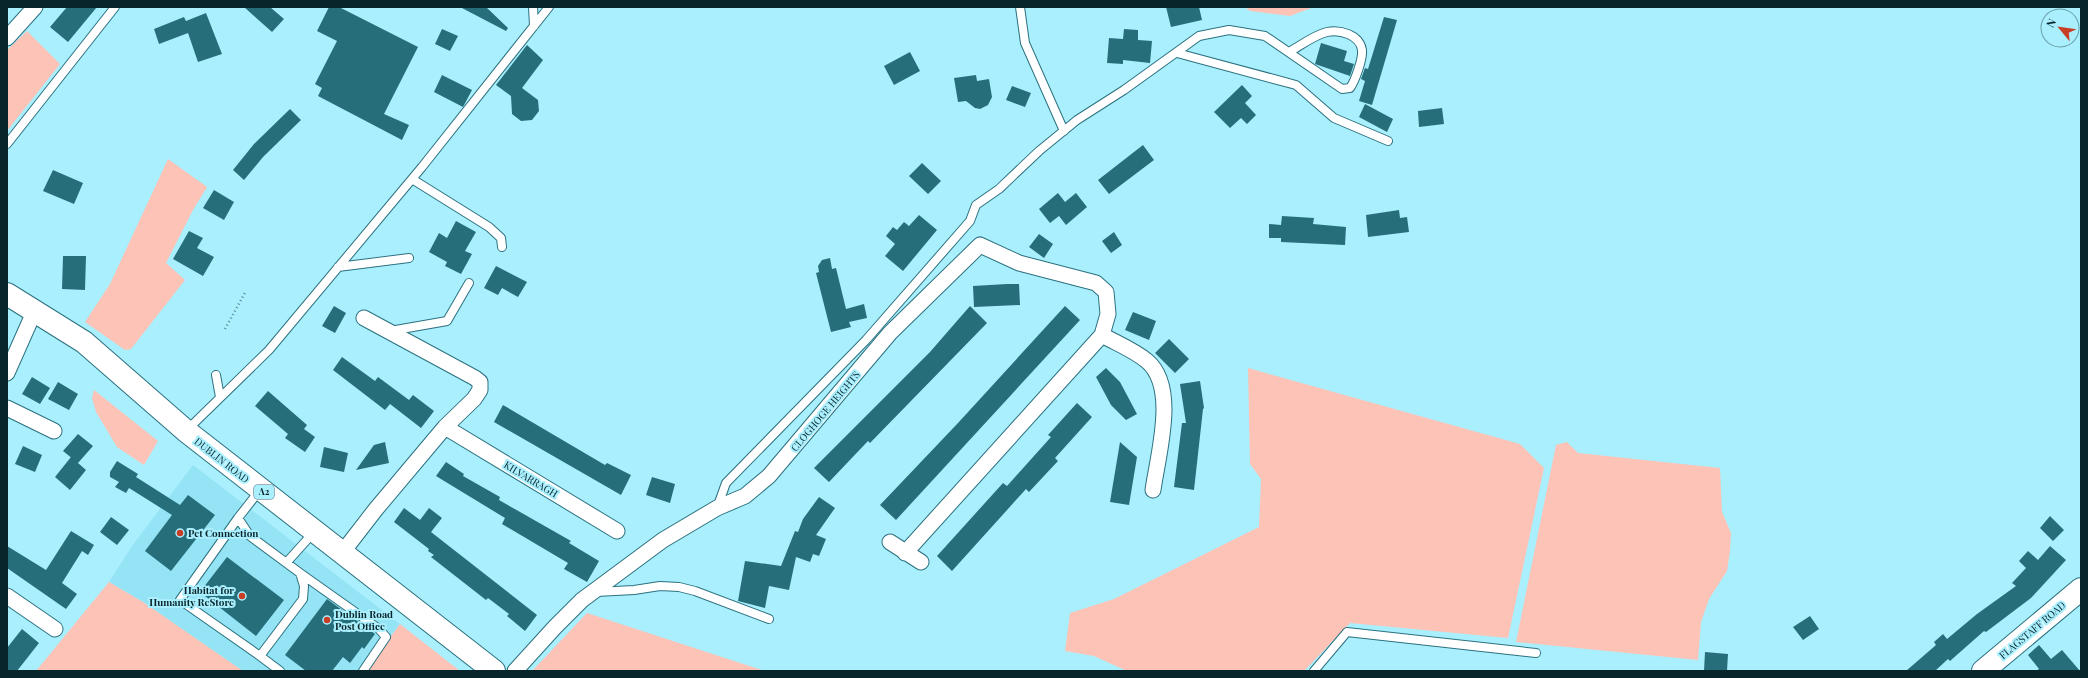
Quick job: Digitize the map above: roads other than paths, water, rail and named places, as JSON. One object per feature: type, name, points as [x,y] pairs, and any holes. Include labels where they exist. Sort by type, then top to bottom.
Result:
[{"type":"main road","name":"DUBLIN ROAD","points":[[7,294],[35,310],[84,342],[186,431],[494,671]]},
{"type":"main road","name":"FLAGSTAFF ROAD","points":[[1983,671],[2081,589]]},
{"type":"street","points":[[7,38],[36,7]]},
{"type":"street","name":"CLOGHOGE HEIGHTS","points":[[515,671],[555,626],[593,592],[663,540],[717,508],[745,496],[769,476],[890,333],[980,245],[1019,263],[1096,283],[1106,292],[1108,314],[1102,335],[905,553]]},
{"type":"street","points":[[7,373],[35,310]]},
{"type":"street","points":[[342,552],[445,427],[474,399],[480,390],[480,382],[456,367],[364,318]]},
{"type":"street","points":[[1102,335],[1147,360],[1159,374],[1164,391],[1163,420],[1153,490]]},
{"type":"street","points":[[7,408],[54,431]]},
{"type":"street","name":"KILVARRAGH","points":[[445,427],[617,531]]},
{"type":"street","points":[[890,542],[921,562]]},
{"type":"street","points":[[9,601],[55,629]]},
{"type":"lane","points":[[7,144],[115,7]]},
{"type":"lane","points":[[533,7],[534,26]]},
{"type":"lane","points":[[186,431],[269,350],[412,179],[549,7]]},
{"type":"lane","points":[[1020,7],[1026,43],[1064,131]]},
{"type":"lane","points":[[717,508],[726,483],[866,340],[970,221],[976,205],[999,189],[1039,151],[1064,131],[1177,53],[1199,36],[1229,30],[1265,36],[1342,90],[1350,88],[1355,81],[1362,50],[1358,42],[1349,34],[1336,31],[1326,32],[1289,52]]},
{"type":"lane","points":[[1177,53],[1296,85],[1334,118],[1388,141]]},
{"type":"lane","points":[[412,179],[489,227],[501,238],[502,247]]},
{"type":"lane","points":[[338,267],[409,258]]},
{"type":"lane","points":[[390,332],[447,321],[469,283]]},
{"type":"lane","points":[[216,375],[220,397]]},
{"type":"lane","points":[[261,490],[238,518],[180,600],[280,671]]},
{"type":"lane","points":[[238,518],[250,536],[379,630],[386,637],[363,671]]},
{"type":"lane","points":[[287,562],[315,532]]},
{"type":"lane","points":[[260,656],[303,599],[304,586],[300,573]]},
{"type":"lane","points":[[593,592],[634,590],[660,586],[679,587],[694,591],[769,619]]},
{"type":"lane","points":[[1314,671],[1347,632],[1536,653]]},
{"type":"place","name":"Pet Connection","points":[[180,533]]},
{"type":"place","name":"Habitat for Humanity ReStore","points":[[242,596]]},
{"type":"place","name":"Dublin Road Post Office","points":[[327,620]]}]
